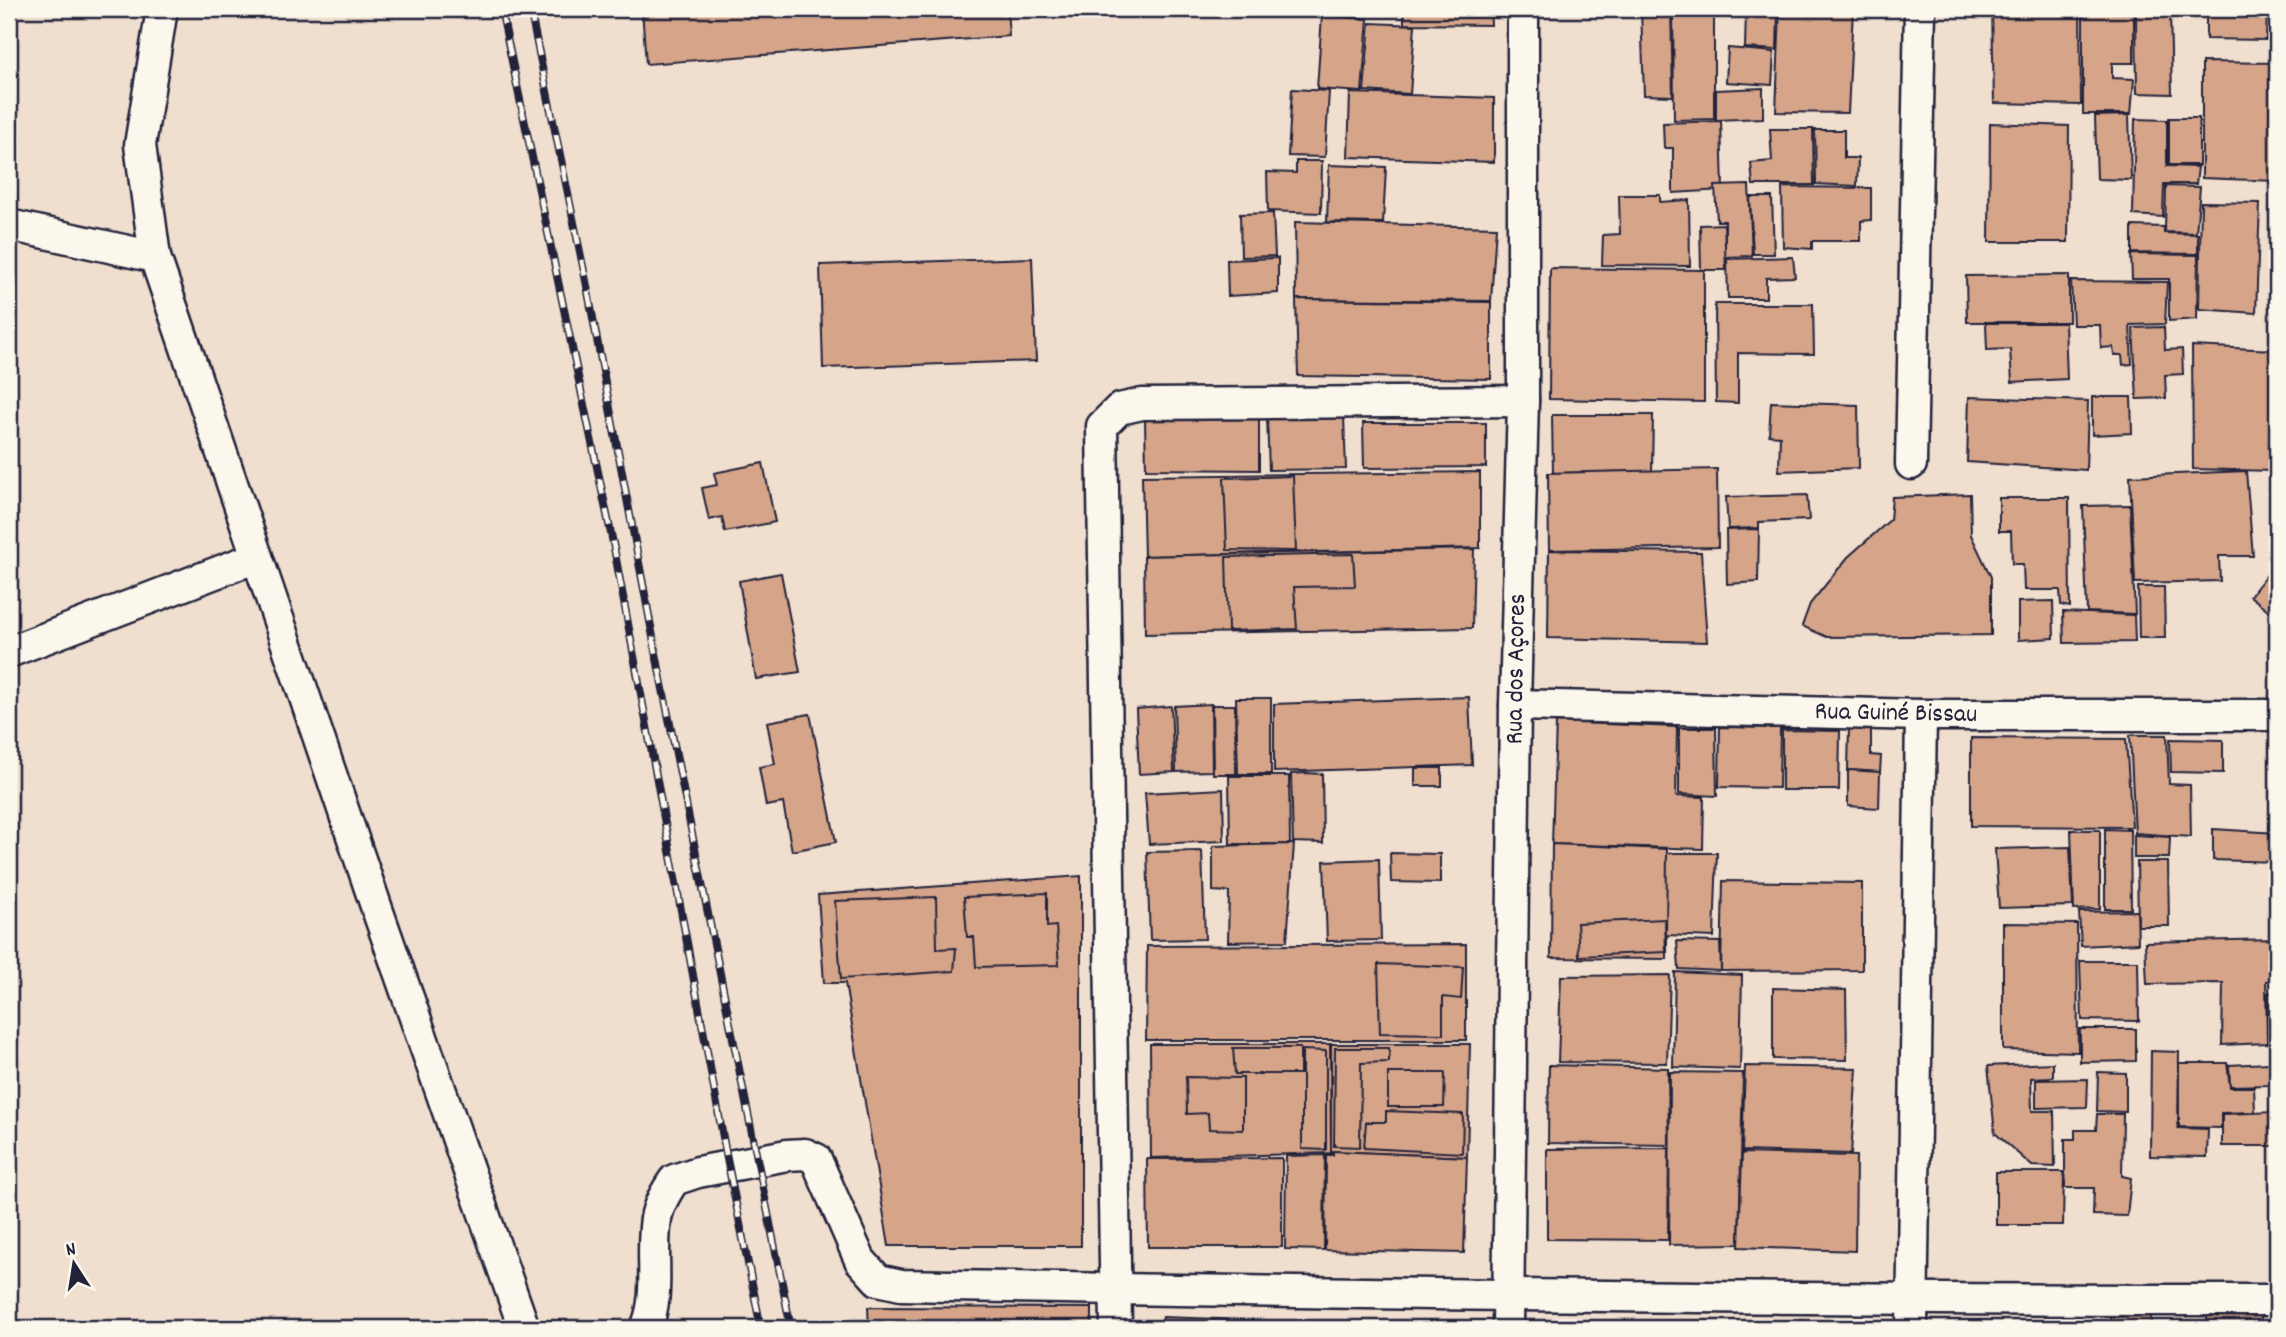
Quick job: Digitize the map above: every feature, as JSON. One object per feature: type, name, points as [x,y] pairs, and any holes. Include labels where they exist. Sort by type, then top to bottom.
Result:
[{"type":"street","points":[[162,9],[140,145],[155,257],[377,909],[524,1328]]},
{"type":"street","name":"Rua dos Açores","points":[[1508,1328],[1523,401],[1523,9]]},
{"type":"street","points":[[1911,464],[1920,9]]},
{"type":"street","points":[[9,225],[155,257]]},
{"type":"street","points":[[1116,1328],[1102,426],[1119,410],[1142,404],[1523,401]]},
{"type":"street","points":[[9,652],[257,557]]},
{"type":"street","name":"Rua Guiné Bissau","points":[[1516,705],[1921,715],[2277,715]]},
{"type":"street","points":[[1912,1314],[1921,715]]},
{"type":"street","points":[[646,1328],[654,1289],[656,1219],[664,1194],[674,1180],[698,1172],[788,1154],[805,1154],[816,1158],[860,1260],[878,1280],[901,1285],[1507,1296],[1912,1314],[2277,1300]]},
{"type":"building","points":[[642,9],[1007,9],[1009,36],[646,64]]},
{"type":"building","points":[[1404,9],[1490,9],[1491,25],[1404,24]]},
{"type":"building","points":[[1641,9],[1671,9],[1673,96],[1644,95]]},
{"type":"building","points":[[1673,9],[1714,9],[1714,119],[1674,120]]},
{"type":"building","points":[[1746,9],[1778,9],[1777,50],[1745,48]]},
{"type":"building","points":[[1780,9],[1853,9],[1848,113],[1776,112]]},
{"type":"building","points":[[1992,9],[2080,9],[2081,105],[1994,103]]},
{"type":"building","points":[[2206,9],[2267,9],[2266,40],[2206,39]]},
{"type":"building","points":[[2083,11],[2134,13],[2134,63],[2112,63],[2112,78],[2134,79],[2131,114],[2083,114]]},
{"type":"building","points":[[2170,11],[2172,94],[2137,93],[2136,12]]},
{"type":"building","points":[[1322,15],[1368,19],[1362,92],[1317,89]]},
{"type":"building","points":[[1370,23],[1415,25],[1410,94],[1364,91]]},
{"type":"building","points":[[1728,48],[1774,52],[1772,85],[1726,82]]},
{"type":"building","points":[[2202,62],[2277,63],[2277,181],[2202,178]]},
{"type":"building","points":[[1763,88],[1763,118],[1716,120],[1716,90]]},
{"type":"building","points":[[1292,89],[1329,91],[1325,157],[1288,156]]},
{"type":"building","points":[[1350,93],[1494,98],[1494,162],[1348,157]]},
{"type":"building","points":[[2129,115],[2131,180],[2097,179],[2095,116]]},
{"type":"building","points":[[2169,118],[2199,118],[2199,165],[2169,165]]},
{"type":"building","points":[[2135,119],[2167,120],[2167,166],[2198,167],[2196,184],[2164,184],[2163,217],[2133,215]]},
{"type":"building","points":[[1721,121],[1723,190],[1673,193],[1673,148],[1664,148],[1663,123]]},
{"type":"building","points":[[1990,123],[2069,126],[2068,242],[1989,242]]},
{"type":"building","points":[[1770,129],[1813,129],[1814,185],[1753,185],[1751,163],[1772,161]]},
{"type":"building","points":[[1815,130],[1844,130],[1844,158],[1858,158],[1857,186],[1816,184]]},
{"type":"building","points":[[1296,161],[1322,161],[1321,213],[1268,211],[1267,172],[1296,173]]},
{"type":"building","points":[[1329,165],[1386,167],[1383,223],[1327,222]]},
{"type":"building","points":[[1749,185],[1752,256],[1725,257],[1725,221],[1717,221],[1715,186]]},
{"type":"building","points":[[2166,186],[2200,187],[2196,233],[2165,232]]},
{"type":"building","points":[[1782,187],[1871,188],[1871,220],[1861,221],[1861,241],[1812,241],[1812,249],[1783,247]]},
{"type":"building","points":[[1619,195],[1660,195],[1660,202],[1689,200],[1690,266],[1602,265],[1603,235],[1620,234]]},
{"type":"building","points":[[1750,197],[1772,197],[1774,254],[1753,254]]},
{"type":"building","points":[[2201,202],[2260,203],[2256,313],[2199,309]]},
{"type":"building","points":[[1273,213],[1275,256],[1241,257],[1240,214]]},
{"type":"building","points":[[1295,222],[1496,227],[1491,301],[1296,299]]},
{"type":"building","points":[[1724,224],[1726,270],[1701,270],[1700,225]]},
{"type":"building","points":[[2132,226],[2164,227],[2164,233],[2198,234],[2198,254],[2132,253]]},
{"type":"building","points":[[2131,254],[2198,255],[2197,319],[2169,321],[2169,279],[2132,279]]},
{"type":"building","points":[[1793,257],[1795,277],[1766,278],[1766,298],[1728,298],[1727,259]]},
{"type":"building","points":[[1032,258],[1036,361],[823,368],[820,265]]},
{"type":"building","points":[[1278,258],[1278,293],[1228,296],[1227,260]]},
{"type":"building","points":[[1550,268],[1704,270],[1704,402],[1549,399]]},
{"type":"building","points":[[2069,275],[2069,322],[1967,322],[1966,276]]},
{"type":"building","points":[[2071,281],[2167,282],[2165,324],[2130,325],[2132,364],[2123,365],[2122,355],[2114,355],[2113,347],[2101,348],[2100,325],[2073,325]]},
{"type":"building","points":[[1296,299],[1491,302],[1491,379],[1298,376]]},
{"type":"building","points":[[1715,304],[1813,304],[1814,354],[1738,353],[1738,403],[1716,402]]},
{"type":"building","points":[[1986,323],[2065,323],[2067,379],[2012,382],[2010,349],[1987,350]]},
{"type":"building","points":[[2164,327],[2165,350],[2182,349],[2183,374],[2165,375],[2166,398],[2137,399],[2133,328]]},
{"type":"building","points":[[2192,346],[2274,350],[2274,471],[2193,469]]},
{"type":"building","points":[[1969,397],[2088,401],[2086,470],[1967,462]]},
{"type":"building","points":[[2092,397],[2131,397],[2132,433],[2092,435]]},
{"type":"building","points":[[1771,402],[1858,405],[1859,468],[1779,471],[1780,436],[1769,435]]},
{"type":"building","points":[[1552,415],[1653,415],[1652,471],[1553,473]]},
{"type":"building","points":[[1267,417],[1344,417],[1346,469],[1269,470]]},
{"type":"building","points":[[1259,418],[1259,470],[1146,469],[1145,420]]},
{"type":"building","points":[[1363,423],[1486,423],[1486,467],[1364,468]]},
{"type":"building","points":[[763,463],[775,522],[725,532],[722,517],[709,520],[702,488],[717,485],[714,473]]},
{"type":"building","points":[[1717,469],[1718,547],[1549,550],[1548,473]]},
{"type":"building","points":[[2246,471],[2253,556],[2219,556],[2220,581],[2135,583],[2130,476]]},
{"type":"building","points":[[1480,472],[1480,548],[1144,556],[1142,476]]},
{"type":"building","points":[[1293,476],[1296,551],[1227,550],[1224,478]]},
{"type":"building","points":[[1970,494],[1971,535],[1991,577],[1991,635],[1827,637],[1802,626],[1810,604],[1848,557],[1890,520],[1892,497]]},
{"type":"building","points":[[1807,495],[1809,520],[1759,522],[1759,528],[1728,529],[1726,497]]},
{"type":"building","points":[[1999,498],[2069,498],[2070,607],[2061,605],[2060,590],[2024,590],[2023,564],[2012,564],[2011,531],[1999,531]]},
{"type":"building","points":[[2130,505],[2135,614],[2087,612],[2083,506]]},
{"type":"building","points":[[1759,529],[1758,582],[1727,584],[1726,530]]},
{"type":"building","points":[[1474,549],[1472,628],[1145,634],[1144,556]]},
{"type":"building","points":[[1549,550],[1701,552],[1707,642],[1548,638]]},
{"type":"building","points":[[1353,554],[1355,586],[1294,587],[1297,629],[1228,631],[1226,557]]},
{"type":"building","points":[[2277,562],[2277,617],[2250,596]]},
{"type":"building","points":[[781,573],[800,672],[756,679],[739,581]]},
{"type":"building","points":[[2138,587],[2164,587],[2165,638],[2139,638]]},
{"type":"building","points":[[2053,601],[2054,638],[2018,640],[2018,602]]},
{"type":"building","points":[[2063,612],[2134,615],[2135,642],[2064,643]]},
{"type":"building","points":[[1469,697],[1472,765],[1274,772],[1274,704]]},
{"type":"building","points":[[1236,698],[1271,698],[1271,774],[1238,774]]},
{"type":"building","points":[[1211,704],[1212,771],[1176,772],[1174,706]]},
{"type":"building","points":[[1212,705],[1235,705],[1236,774],[1213,774]]},
{"type":"building","points":[[1171,706],[1174,772],[1139,774],[1136,709]]},
{"type":"building","points":[[810,714],[836,842],[792,851],[783,803],[766,806],[759,767],[775,764],[767,722]]},
{"type":"building","points":[[1556,722],[1677,727],[1676,796],[1704,797],[1703,849],[1552,844]]},
{"type":"building","points":[[1720,727],[1780,728],[1779,788],[1719,787]]},
{"type":"building","points":[[1679,728],[1716,728],[1717,796],[1679,794]]},
{"type":"building","points":[[1849,728],[1871,730],[1871,755],[1881,756],[1880,772],[1848,770]]},
{"type":"building","points":[[1782,730],[1840,731],[1839,790],[1782,790]]},
{"type":"building","points":[[2130,735],[2167,735],[2169,784],[2190,785],[2191,837],[2135,833]]},
{"type":"building","points":[[1971,738],[2126,739],[2132,827],[1971,826]]},
{"type":"building","points":[[2170,739],[2223,740],[2223,773],[2171,772]]},
{"type":"building","points":[[1415,768],[1442,768],[1442,786],[1415,786]]},
{"type":"building","points":[[1848,770],[1880,772],[1879,808],[1848,806]]},
{"type":"building","points":[[1291,774],[1322,774],[1323,843],[1293,842]]},
{"type":"building","points":[[1229,776],[1289,776],[1290,844],[1230,844]]},
{"type":"building","points":[[1223,789],[1224,841],[1149,844],[1145,793]]},
{"type":"building","points":[[2105,829],[2130,830],[2131,909],[2105,909]]},
{"type":"building","points":[[2213,829],[2277,833],[2277,862],[2213,860]]},
{"type":"building","points":[[2071,830],[2100,830],[2100,909],[2074,910]]},
{"type":"building","points":[[2134,835],[2170,837],[2169,858],[2134,858]]},
{"type":"building","points":[[1294,844],[1287,941],[1228,942],[1229,892],[1213,891],[1213,846]]},
{"type":"building","points":[[1552,844],[1667,849],[1667,959],[1551,958]]},
{"type":"building","points":[[2070,847],[2073,906],[1999,908],[1995,849]]},
{"type":"building","points":[[1202,851],[1205,939],[1150,940],[1147,852]]},
{"type":"building","points":[[1390,853],[1440,854],[1440,883],[1391,882]]},
{"type":"building","points":[[1667,853],[1717,853],[1714,937],[1666,935]]},
{"type":"building","points":[[1379,859],[1381,940],[1327,941],[1324,861]]},
{"type":"building","points":[[2137,862],[2168,862],[2169,926],[2138,926]]},
{"type":"building","points":[[1081,876],[1081,1246],[889,1246],[845,983],[824,983],[818,895]]},
{"type":"building","points":[[1723,881],[1862,883],[1862,970],[1721,971]]},
{"type":"building","points":[[1047,893],[1047,927],[1056,926],[1059,965],[976,967],[974,937],[967,937],[964,897]]},
{"type":"building","points":[[936,897],[937,949],[956,948],[954,971],[841,979],[835,901]]},
{"type":"building","points":[[2137,911],[2138,943],[2081,946],[2079,912]]},
{"type":"building","points":[[1665,919],[1666,952],[1579,956],[1577,923]]},
{"type":"building","points":[[2003,923],[2077,924],[2078,1052],[2003,1050]]},
{"type":"building","points":[[2277,939],[2277,980],[2266,981],[2267,1043],[2222,1045],[2223,983],[2147,984],[2145,942]]},
{"type":"building","points":[[1677,941],[1720,942],[1721,971],[1679,969]]},
{"type":"building","points":[[1466,944],[1466,1040],[1146,1040],[1147,946]]},
{"type":"building","points":[[2080,961],[2138,961],[2139,1021],[2082,1020]]},
{"type":"building","points":[[1378,964],[1463,967],[1461,999],[1443,997],[1443,1034],[1380,1033]]},
{"type":"building","points":[[1675,972],[1742,975],[1740,1069],[1673,1067]]},
{"type":"building","points":[[1670,975],[1667,1063],[1558,1062],[1561,976]]},
{"type":"building","points":[[1773,988],[1846,990],[1847,1060],[1773,1059]]},
{"type":"building","points":[[2277,992],[2277,1043],[2268,1043],[2268,993]]},
{"type":"building","points":[[2080,1029],[2136,1029],[2136,1061],[2080,1062]]},
{"type":"building","points":[[1150,1044],[1330,1044],[1331,1153],[1151,1158]]},
{"type":"building","points":[[1331,1044],[1470,1044],[1467,1157],[1331,1151]]},
{"type":"building","points":[[1233,1048],[1300,1048],[1300,1074],[1235,1074]]},
{"type":"building","points":[[1335,1048],[1389,1048],[1389,1062],[1361,1063],[1360,1147],[1334,1146]]},
{"type":"building","points":[[1302,1050],[1326,1051],[1326,1150],[1302,1149]]},
{"type":"building","points":[[2151,1051],[2179,1052],[2178,1128],[2208,1129],[2207,1157],[2150,1156]]},
{"type":"building","points":[[2053,1063],[2053,1077],[2031,1078],[2032,1111],[2054,1111],[2055,1167],[2032,1166],[1995,1133],[1988,1066]]},
{"type":"building","points":[[2179,1063],[2227,1063],[2230,1087],[2254,1087],[2255,1112],[2221,1113],[2221,1128],[2179,1127]]},
{"type":"building","points":[[2269,1063],[2270,1085],[2230,1086],[2229,1065]]},
{"type":"building","points":[[1549,1065],[1668,1068],[1669,1145],[1548,1143]]},
{"type":"building","points":[[1745,1066],[1857,1068],[1851,1154],[1742,1151]]},
{"type":"building","points":[[1670,1072],[1743,1073],[1739,1244],[1669,1245]]},
{"type":"building","points":[[2098,1072],[2126,1073],[2126,1112],[2097,1111]]},
{"type":"building","points":[[1388,1073],[1445,1073],[1444,1107],[1388,1107]]},
{"type":"building","points":[[1186,1077],[1243,1078],[1243,1130],[1209,1129],[1208,1113],[1187,1114]]},
{"type":"building","points":[[2088,1079],[2087,1107],[2036,1108],[2036,1080]]},
{"type":"building","points":[[1386,1111],[1463,1114],[1462,1153],[1364,1148],[1366,1122],[1386,1122]]},
{"type":"building","points":[[2277,1112],[2277,1146],[2222,1146],[2222,1114]]},
{"type":"building","points":[[2097,1114],[2123,1114],[2122,1176],[2131,1178],[2127,1216],[2093,1215],[2094,1188],[2065,1188],[2065,1139],[2075,1139],[2075,1130],[2096,1130]]},
{"type":"building","points":[[1669,1148],[1668,1240],[1547,1239],[1547,1149]]},
{"type":"building","points":[[1333,1151],[1467,1157],[1464,1253],[1325,1250],[1326,1155],[1333,1155]]},
{"type":"building","points":[[1742,1153],[1856,1156],[1855,1251],[1739,1247]]},
{"type":"building","points":[[1325,1155],[1324,1250],[1285,1249],[1286,1156]]},
{"type":"building","points":[[1282,1158],[1282,1247],[1148,1247],[1147,1159]]},
{"type":"building","points":[[1996,1172],[2064,1172],[2063,1225],[1996,1225]]},
{"type":"building","points":[[868,1307],[1092,1308],[1092,1328],[869,1328]]},
{"type":"building","points":[[2207,1307],[2261,1307],[2261,1328],[2207,1328]]},
{"type":"building","points":[[2151,1316],[2151,1328],[2111,1328],[2111,1317]]},
{"type":"building","points":[[1163,1317],[1303,1322],[1303,1328],[1162,1328]]},
{"type":"building","points":[[1659,1325],[1659,1328],[1569,1328],[1569,1326]]},
{"type":"building","points":[[1844,1325],[1844,1328],[1769,1328]]},
{"type":"railway","points":[[501,9],[614,548],[727,1159],[761,1328]]},
{"type":"railway","points":[[530,9],[586,281],[659,669],[791,1328]]}]
